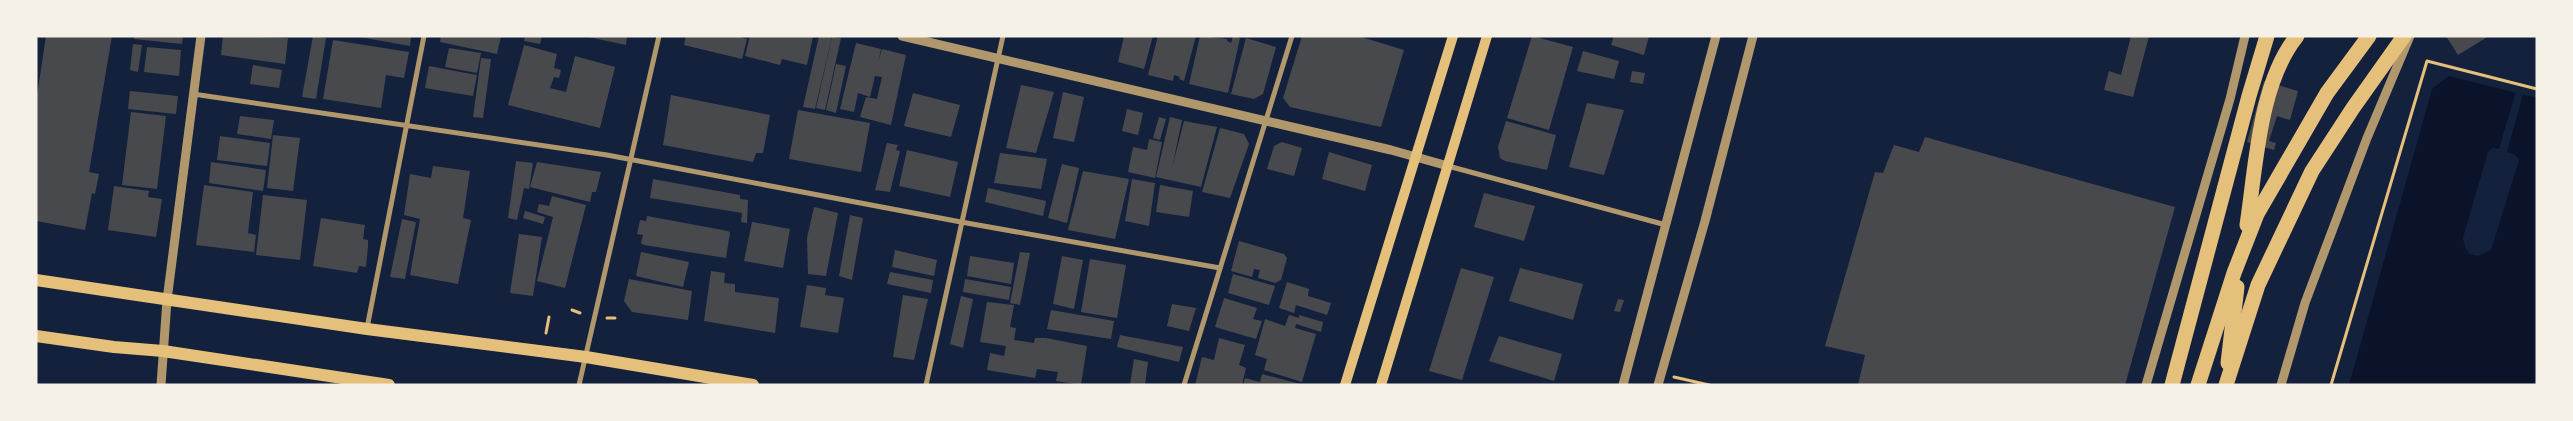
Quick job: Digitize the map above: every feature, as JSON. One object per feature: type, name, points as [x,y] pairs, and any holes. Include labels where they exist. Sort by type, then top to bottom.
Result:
[{"type":"highway","points":[[2172,385],[2249,96],[2267,36]]},
{"type":"highway","points":[[2249,96],[2272,36]]},
{"type":"highway","points":[[2226,385],[2229,342],[2266,102],[2285,51],[2298,36]]},
{"type":"highway","points":[[2198,385],[2234,273],[2257,214],[2327,93],[2369,36]]},
{"type":"highway","points":[[2226,385],[2258,285],[2312,171],[2353,108],[2404,36]]},
{"type":"main road","points":[[1345,385],[1453,36]]},
{"type":"main road","points":[[1381,385],[1487,36]]},
{"type":"main road","points":[[36,280],[367,329],[586,357],[753,385]]},
{"type":"main road","points":[[36,336],[114,347],[163,351],[390,385]]},
{"type":"street","points":[[161,385],[167,300],[201,36]]},
{"type":"street","points":[[367,329],[424,36]]},
{"type":"street","points":[[579,385],[593,316],[659,36]]},
{"type":"street","points":[[902,36],[1416,157],[1666,226]]},
{"type":"street","points":[[926,385],[1003,36]]},
{"type":"street","points":[[1184,385],[1292,36]]},
{"type":"street","points":[[1623,385],[1716,36]]},
{"type":"street","points":[[1658,385],[1705,221],[1753,36]]},
{"type":"street","points":[[2146,385],[2230,99],[2245,36]]},
{"type":"street","points":[[2281,385],[2308,294],[2367,138],[2410,36]]},
{"type":"street","points":[[193,94],[630,160],[1220,268]]},
{"type":"path","points":[[2331,385],[2427,61],[2537,89]]},
{"type":"path","points":[[572,310],[580,313]]},
{"type":"path","points":[[546,333],[549,317]]},
{"type":"path","points":[[607,318],[615,318]]},
{"type":"path","points":[[1661,374],[1709,385]]},
{"type":"water","points":[[2449,76],[2537,98],[2537,385],[2349,385],[2432,89]]},
{"type":"pier","points":[[2516,91],[2523,94],[2507,152],[2515,155],[2519,160],[2491,250],[2478,256],[2470,254],[2465,247],[2463,238],[2488,152],[2493,148],[2499,149]]},
{"type":"building","points":[[46,36],[112,36],[89,172],[99,174],[95,194],[92,193],[85,230],[36,221],[36,102]]},
{"type":"building","points":[[134,36],[183,36],[182,44],[134,39]]},
{"type":"building","points":[[223,36],[288,38],[285,64],[221,55]]},
{"type":"building","points":[[313,36],[326,38],[316,99],[302,97]]},
{"type":"building","points":[[354,36],[405,36],[411,37],[410,46]]},
{"type":"building","points":[[441,36],[501,36],[497,54],[440,42]]},
{"type":"building","points":[[525,36],[542,36],[540,44],[524,41]]},
{"type":"building","points":[[583,36],[627,36],[626,45]]},
{"type":"building","points":[[686,36],[737,36],[747,39],[742,59],[684,45]]},
{"type":"building","points":[[750,36],[813,36],[807,65],[782,59],[780,65],[745,56]]},
{"type":"building","points":[[819,36],[832,37],[815,109],[803,107]]},
{"type":"building","points":[[1124,36],[1153,36],[1144,69],[1118,62]]},
{"type":"building","points":[[1158,36],[1196,36],[1184,81],[1174,75],[1173,81],[1148,75]]},
{"type":"building","points":[[1200,36],[1227,39],[1231,43],[1233,36],[1240,38],[1228,93],[1189,84]]},
{"type":"building","points":[[1302,36],[1358,36],[1404,50],[1381,127],[1290,107],[1283,98]]},
{"type":"building","points":[[1532,36],[1573,47],[1549,130],[1507,118]]},
{"type":"building","points":[[1614,36],[1649,36],[1644,55],[1611,45]]},
{"type":"building","points":[[2131,36],[2149,36],[2133,97],[2104,90],[2109,71],[2121,75]]},
{"type":"building","points":[[2446,36],[2489,36],[2458,55]]},
{"type":"building","points":[[832,37],[841,38],[825,110],[816,108]]},
{"type":"building","points":[[1246,38],[1276,47],[1263,94],[1254,99],[1231,94]]},
{"type":"building","points":[[333,40],[409,52],[404,78],[386,75],[381,108],[323,99]]},
{"type":"building","points":[[856,43],[881,49],[878,62],[882,49],[906,55],[891,125],[860,117],[866,97],[877,99],[882,77],[875,76],[870,97],[858,93],[854,112],[840,109]]},
{"type":"building","points":[[133,44],[142,45],[138,72],[130,70]]},
{"type":"building","points":[[524,45],[557,54],[554,68],[561,70],[559,78],[554,77],[550,88],[566,92],[575,56],[615,67],[600,128],[508,105]]},
{"type":"building","points":[[147,47],[181,50],[179,76],[144,72]]},
{"type":"building","points":[[449,48],[481,53],[477,73],[445,67]]},
{"type":"building","points":[[1583,51],[1619,61],[1614,79],[1577,71]]},
{"type":"building","points":[[481,58],[491,59],[483,118],[473,117]]},
{"type":"building","points":[[836,64],[846,66],[836,113],[826,110]]},
{"type":"building","points":[[253,65],[282,70],[279,88],[250,84]]},
{"type":"building","points":[[429,66],[477,75],[473,96],[425,88]]},
{"type":"building","points":[[1632,71],[1645,73],[1643,84],[1630,82]]},
{"type":"building","points":[[2264,81],[2298,91],[2290,120],[2277,116],[2269,141],[2276,143],[2274,150],[2247,142]]},
{"type":"building","points":[[1021,85],[1054,92],[1036,153],[1006,148]]},
{"type":"building","points":[[130,91],[178,96],[176,114],[128,109]]},
{"type":"building","points":[[1063,92],[1084,97],[1074,142],[1053,138]]},
{"type":"building","points":[[913,93],[960,105],[951,137],[904,126]]},
{"type":"building","points":[[671,95],[770,115],[763,153],[756,153],[753,162],[663,145]]},
{"type":"building","points":[[1587,103],[1624,110],[1604,175],[1569,167]]},
{"type":"building","points":[[1127,109],[1143,113],[1138,135],[1122,131]]},
{"type":"building","points":[[798,110],[870,123],[861,172],[789,159]]},
{"type":"building","points":[[131,112],[166,116],[157,189],[122,185]]},
{"type":"building","points":[[240,116],[274,120],[271,139],[237,134]]},
{"type":"building","points":[[1159,117],[1166,119],[1160,140],[1153,138]]},
{"type":"building","points":[[1170,117],[1182,120],[1172,168],[1184,121],[1217,127],[1201,187],[1156,177]]},
{"type":"building","points":[[1506,121],[1556,135],[1547,170],[1505,161],[1500,158],[1498,147]]},
{"type":"building","points":[[1220,128],[1244,134],[1249,144],[1230,198],[1202,192]]},
{"type":"building","points":[[273,135],[300,138],[293,191],[267,188]]},
{"type":"building","points":[[220,136],[270,143],[267,166],[217,160]]},
{"type":"building","points":[[1925,137],[2175,207],[2125,385],[1858,385],[1865,355],[1825,346],[1875,172],[1883,173],[1894,145],[1919,152]]},
{"type":"building","points":[[1149,139],[1162,142],[1155,178],[1128,172],[1133,147],[1147,150]]},
{"type":"building","points":[[1282,142],[1302,148],[1294,176],[1267,169],[1274,146]]},
{"type":"building","points":[[887,143],[898,145],[896,150],[900,151],[890,192],[875,190]]},
{"type":"building","points":[[907,150],[958,162],[950,197],[899,186]]},
{"type":"building","points":[[1329,152],[1372,165],[1365,191],[1322,179]]},
{"type":"building","points":[[1000,153],[1047,159],[1041,189],[994,183]]},
{"type":"building","points":[[516,161],[533,163],[529,189],[524,188],[517,220],[508,218]]},
{"type":"building","points":[[211,162],[266,170],[263,191],[209,183]]},
{"type":"building","points":[[537,162],[601,172],[596,192],[592,192],[590,202],[530,187]]},
{"type":"building","points":[[1062,164],[1079,168],[1067,223],[1048,218]]},
{"type":"building","points":[[433,166],[470,171],[463,218],[471,220],[458,284],[410,275],[420,219],[404,215],[410,174],[431,178]]},
{"type":"building","points":[[1083,171],[1129,179],[1115,239],[1068,230]]},
{"type":"building","points":[[653,179],[740,195],[740,199],[748,200],[747,223],[741,222],[742,213],[650,198]]},
{"type":"building","points":[[1132,179],[1155,183],[1149,226],[1125,221]]},
{"type":"building","points":[[204,185],[253,192],[248,233],[256,235],[254,252],[196,245]]},
{"type":"building","points":[[1160,185],[1193,191],[1189,217],[1156,212]]},
{"type":"building","points":[[114,186],[149,191],[148,197],[162,199],[156,237],[108,230]]},
{"type":"building","points":[[988,188],[1046,201],[1043,216],[985,202]]},
{"type":"building","points":[[1484,193],[1535,206],[1524,241],[1474,227]]},
{"type":"building","points":[[263,195],[307,200],[300,260],[256,255]]},
{"type":"building","points":[[552,196],[586,205],[565,288],[537,281],[553,217],[537,212],[539,204],[549,206]]},
{"type":"building","points":[[814,207],[838,213],[826,276],[808,274],[807,238]]},
{"type":"building","points":[[525,211],[545,217],[543,224],[523,218]]},
{"type":"building","points":[[850,215],[863,218],[852,280],[839,276]]},
{"type":"building","points":[[647,216],[728,231],[730,233],[726,258],[644,245],[641,243],[643,235],[637,234],[640,220],[646,221]]},
{"type":"building","points":[[321,218],[365,225],[363,239],[368,240],[366,267],[359,266],[357,273],[313,266]]},
{"type":"building","points":[[402,219],[416,222],[405,279],[390,277]]},
{"type":"building","points":[[752,222],[790,229],[783,268],[744,261]]},
{"type":"building","points":[[519,234],[542,237],[533,296],[510,293]]},
{"type":"building","points":[[1239,241],[1284,254],[1287,258],[1281,280],[1275,283],[1258,278],[1260,270],[1254,269],[1252,277],[1231,271]]},
{"type":"building","points":[[895,250],[937,260],[934,276],[892,267]]},
{"type":"building","points":[[641,252],[689,262],[683,287],[636,276]]},
{"type":"building","points":[[1020,252],[1030,253],[1020,305],[1010,303]]},
{"type":"building","points":[[970,256],[1014,263],[1011,284],[967,276]]},
{"type":"building","points":[[1062,256],[1083,260],[1074,309],[1053,304]]},
{"type":"building","points":[[1090,259],[1126,265],[1117,318],[1081,312]]},
{"type":"building","points":[[1461,268],[1494,277],[1462,380],[1429,371]]},
{"type":"building","points":[[1520,268],[1583,284],[1573,320],[1509,301]]},
{"type":"building","points":[[711,271],[725,273],[724,283],[735,284],[735,292],[779,298],[775,333],[704,321]]},
{"type":"building","points":[[890,272],[933,280],[931,293],[887,284]]},
{"type":"building","points":[[1233,274],[1275,286],[1269,305],[1228,293]]},
{"type":"building","points":[[629,279],[692,291],[688,320],[632,312],[624,301]]},
{"type":"building","points":[[965,279],[1011,287],[1009,300],[963,292]]},
{"type":"building","points":[[1287,282],[1309,289],[1308,296],[1331,303],[1327,315],[1296,305],[1294,313],[1279,308]]},
{"type":"building","points":[[807,285],[826,288],[825,295],[844,298],[838,333],[800,327]]},
{"type":"building","points":[[903,295],[928,299],[914,360],[893,357]]},
{"type":"building","points":[[961,296],[973,299],[963,348],[950,344]]},
{"type":"building","points":[[1224,298],[1257,308],[1253,319],[1262,321],[1256,339],[1215,327]]},
{"type":"building","points":[[1618,299],[1624,300],[1620,312],[1614,311]]},
{"type":"building","points":[[987,302],[1014,305],[1010,327],[1016,328],[1014,340],[1034,343],[1035,338],[1046,338],[1087,346],[1081,385],[1056,381],[1058,372],[1037,369],[1035,378],[987,370],[990,353],[1004,356],[1006,346],[980,342]]},
{"type":"building","points":[[1172,304],[1196,308],[1189,331],[1167,326]]},
{"type":"building","points":[[1051,310],[1114,321],[1111,339],[1047,329]]},
{"type":"building","points":[[1289,315],[1299,318],[1299,315],[1323,322],[1321,332],[1296,324],[1295,328],[1316,334],[1302,382],[1264,370],[1267,359],[1255,355],[1265,319],[1285,326]]},
{"type":"building","points":[[1120,335],[1183,347],[1179,362],[1117,347]]},
{"type":"building","points":[[1499,336],[1562,354],[1554,381],[1489,361]]},
{"type":"building","points":[[1219,338],[1245,345],[1239,365],[1246,368],[1242,385],[1195,385],[1202,357],[1214,360]]},
{"type":"building","points":[[1134,359],[1148,362],[1145,385],[1130,385]]},
{"type":"building","points":[[1262,374],[1300,385],[1243,385],[1245,378],[1260,382]]}]
